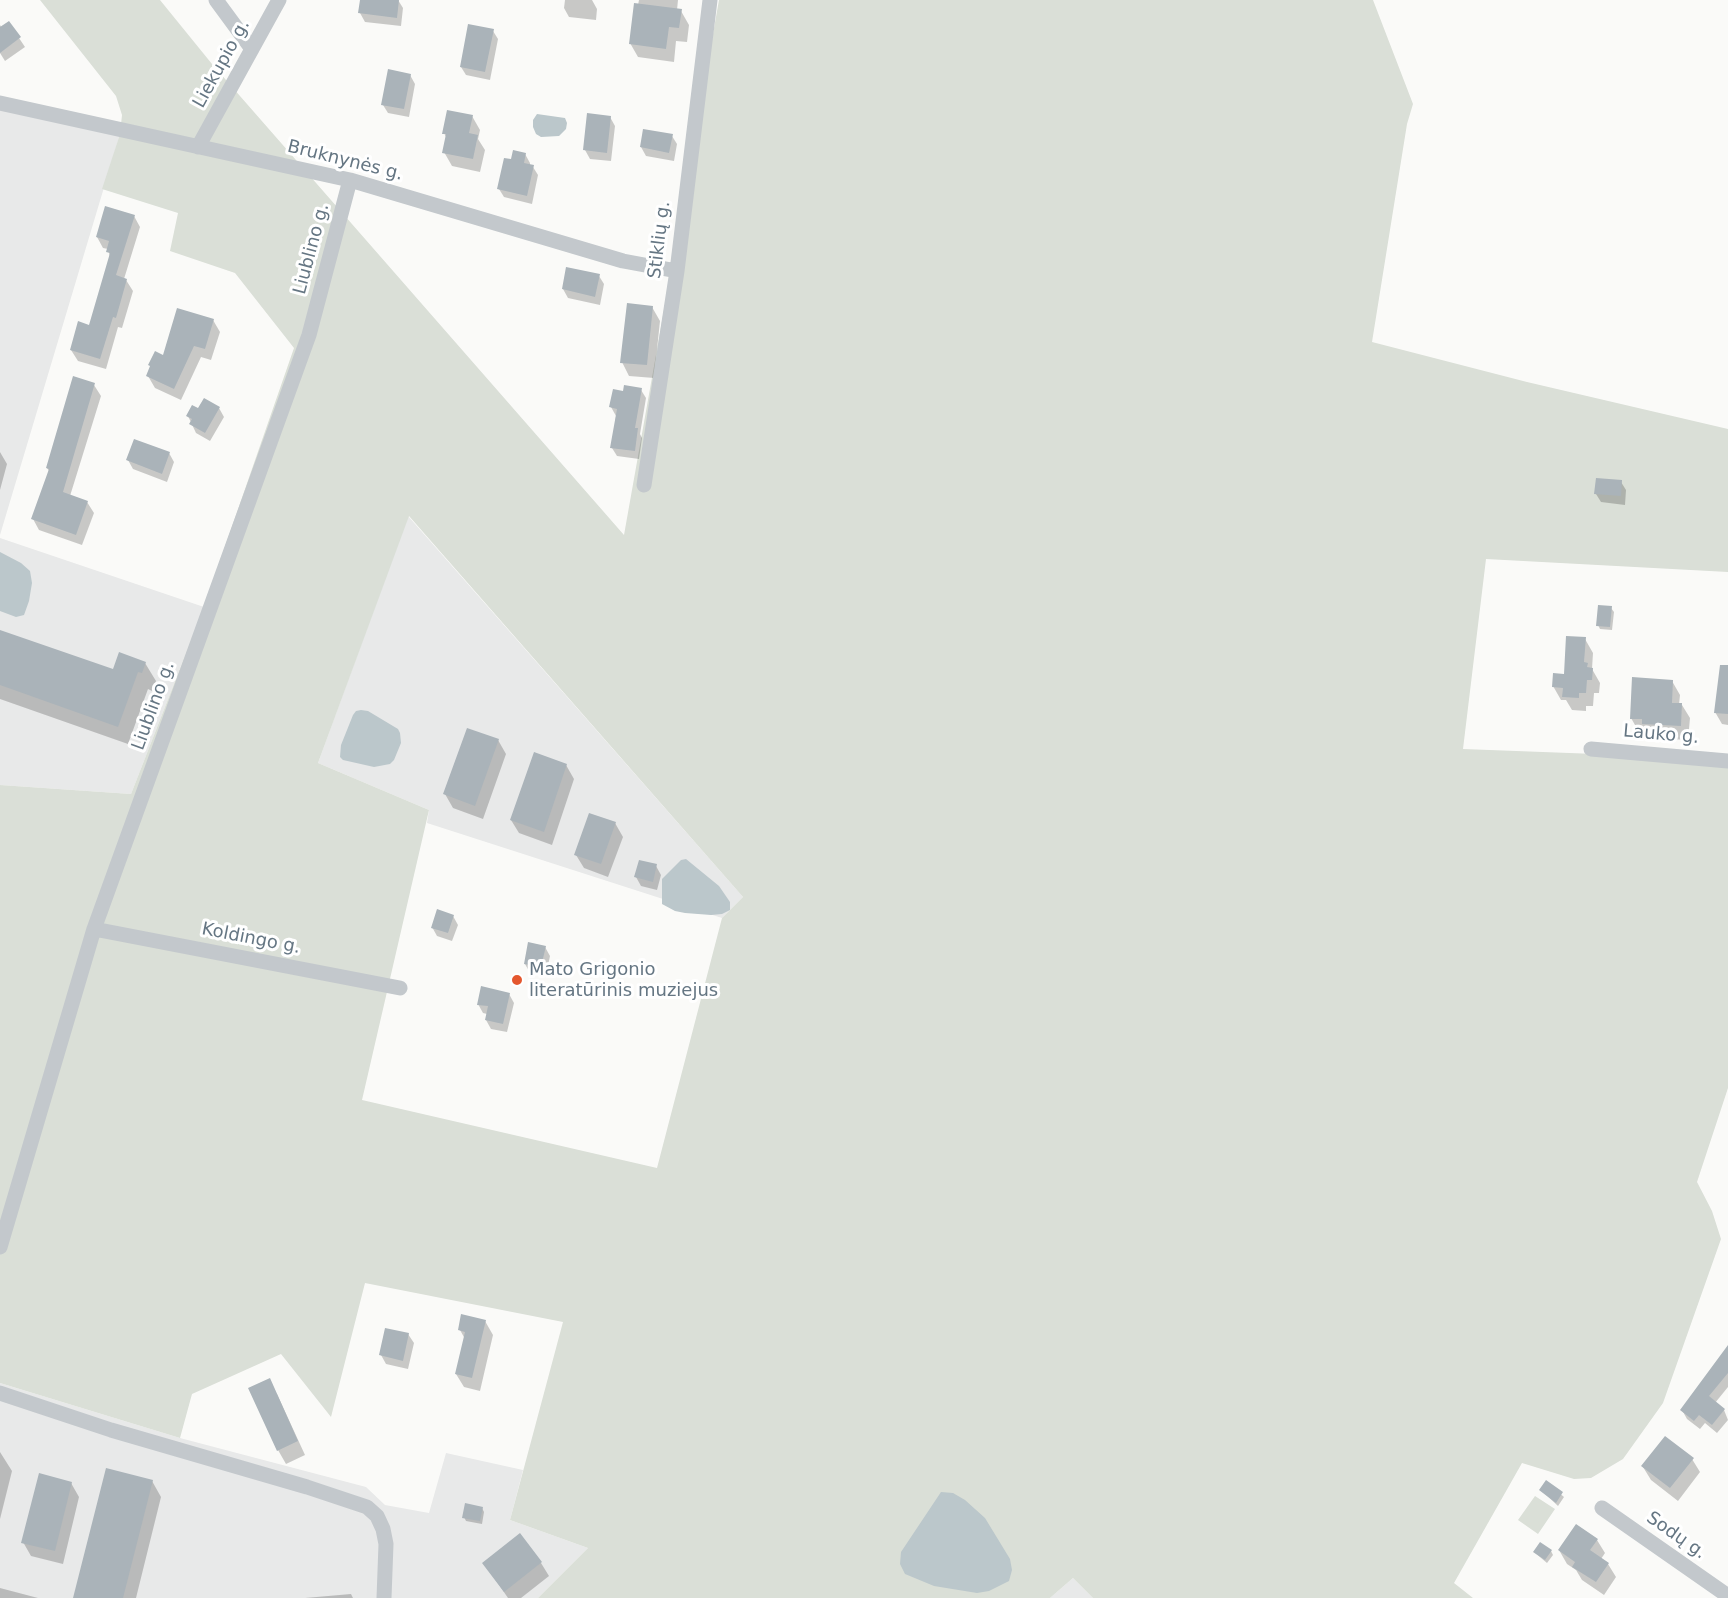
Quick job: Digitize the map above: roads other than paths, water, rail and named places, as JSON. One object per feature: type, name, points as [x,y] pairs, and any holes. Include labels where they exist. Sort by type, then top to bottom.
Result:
[{"type":"street","points":[[216,0],[252,49]]},
{"type":"street","name":"Liekupio g.","points":[[198,147],[279,0]]},
{"type":"street","name":"Stiklių g.","points":[[644,485],[676,271],[710,0]]},
{"type":"street","name":"Bruknynės g.","points":[[0,103],[350,180],[623,261],[676,271]]},
{"type":"street","name":"Liublino g.","points":[[0,1247],[94,929],[309,335],[350,180]]},
{"type":"street","name":"Lauko g.","points":[[1591,749],[1728,761]]},
{"type":"street","name":"Koldingo g.","points":[[94,929],[400,988]]},
{"type":"street","points":[[0,1393],[111,1430],[307,1487],[367,1507],[377,1516],[386,1544],[384,1598]]},
{"type":"street","name":"Sodų g.","points":[[1602,1508],[1728,1596]]},
{"type":"place","name":"Mato Grigonio literatūrinis muziejus","points":[[517,980]]}]
